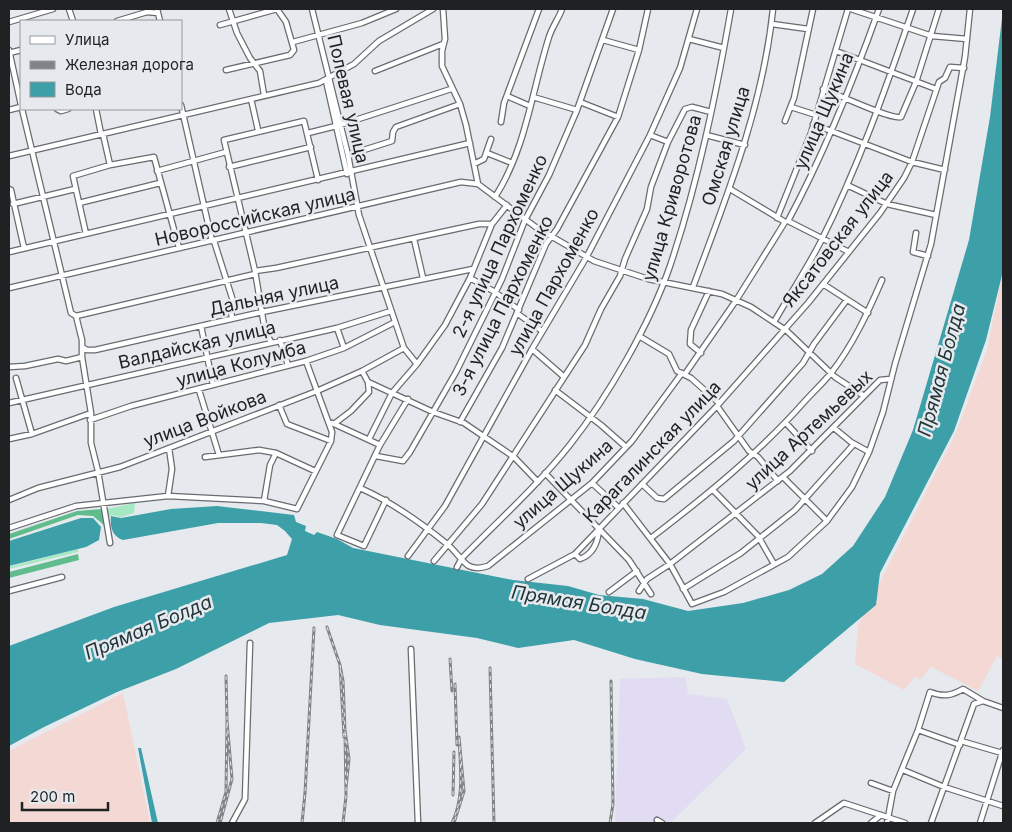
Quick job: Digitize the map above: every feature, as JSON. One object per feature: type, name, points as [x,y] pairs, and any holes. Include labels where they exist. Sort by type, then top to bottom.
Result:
[{"type":"street","points":[[9,22],[53,9]]},
{"type":"street","points":[[229,9],[232,21],[250,58],[260,70],[264,95]]},
{"type":"street","points":[[220,25],[277,9],[283,15],[293,42],[293,54],[226,70]]},
{"type":"street","name":"Полевая улица","points":[[312,9],[338,125],[348,155],[349,173],[357,207],[404,348],[417,364]]},
{"type":"street","points":[[293,42],[362,23],[396,9]]},
{"type":"street","points":[[9,156],[328,80],[343,68],[354,64],[380,41],[433,9]]},
{"type":"street","points":[[443,9],[442,66],[460,104],[478,184],[525,220],[586,258],[621,271],[737,299],[784,329],[831,374],[864,396]]},
{"type":"street","points":[[501,122],[501,110],[539,9]]},
{"type":"street","points":[[495,197],[512,163],[549,38],[562,9]]},
{"type":"street","name":"2-я улица Пархоменко","points":[[376,456],[403,461],[456,372],[495,292],[525,220],[549,175],[577,110],[613,9]]},
{"type":"street","name":"3-я улица Пархоменко","points":[[460,422],[502,348],[519,312],[546,244],[618,117],[639,50],[648,9]]},
{"type":"street","name":"улица Пархоменко","points":[[408,556],[445,506],[542,331],[586,258],[650,135],[680,68],[697,9]]},
{"type":"street","name":"улица Криворотова","points":[[457,567],[462,558],[538,482],[590,417],[639,336],[670,266],[706,135],[731,9]]},
{"type":"street","name":"Омская улица","points":[[693,287],[730,189],[744,145],[767,52],[772,24],[772,9]]},
{"type":"street","points":[[785,120],[791,107],[814,9]]},
{"type":"street","points":[[778,218],[814,124],[849,9],[932,36],[967,39]]},
{"type":"street","name":"улица Щукина","points":[[462,558],[466,564],[476,568],[488,566],[592,483],[626,447],[701,353],[786,222],[832,132],[847,98],[879,9]]},
{"type":"street","points":[[774,322],[822,238],[847,185],[892,71],[913,9]]},
{"type":"street","points":[[824,89],[894,118],[901,117],[916,82],[939,9]]},
{"type":"street","name":"улица Артемьевых","points":[[643,582],[670,564],[783,477],[812,451],[880,380],[890,379],[928,256],[964,68],[970,9]]},
{"type":"street","points":[[120,20],[157,11]]},
{"type":"street","points":[[772,24],[808,29]]},
{"type":"street","points":[[689,39],[724,48]]},
{"type":"street","points":[[603,40],[639,50]]},
{"type":"street","points":[[375,71],[443,44]]},
{"type":"street","points":[[836,51],[936,89]]},
{"type":"street","points":[[9,52],[20,99]]},
{"type":"street","name":"Яксатовская улица","points":[[784,329],[887,204],[912,162],[939,82],[945,78],[950,67],[964,68]]},
{"type":"street","points":[[308,133],[452,89]]},
{"type":"street","points":[[506,96],[530,106]]},
{"type":"street","points":[[533,97],[577,110]]},
{"type":"street","points":[[251,98],[258,130]]},
{"type":"street","points":[[580,102],[618,117]]},
{"type":"street","points":[[348,155],[392,141],[393,132],[396,127],[460,104]]},
{"type":"street","points":[[434,561],[482,504],[514,457],[584,345],[601,309],[618,281],[647,209],[651,187],[668,142],[685,109],[692,107],[711,112]]},
{"type":"street","points":[[791,107],[816,115]]},
{"type":"street","points":[[182,109],[213,241],[234,304],[231,310],[232,318]]},
{"type":"street","points":[[23,110],[71,313],[76,316],[255,272],[369,247],[414,240],[479,224],[492,224]]},
{"type":"street","points":[[96,110],[110,165]]},
{"type":"street","points":[[271,342],[266,330],[255,272],[236,198],[224,140],[258,130],[301,121],[305,123],[308,133],[318,180]]},
{"type":"street","points":[[814,124],[912,162],[945,170]]},
{"type":"street","points":[[338,125],[349,173]]},
{"type":"street","points":[[650,135],[668,142]]},
{"type":"street","points":[[706,135],[744,145]]},
{"type":"street","points":[[474,164],[481,162],[487,153],[491,139]]},
{"type":"street","points":[[9,252],[470,143]]},
{"type":"street","points":[[229,167],[311,147]]},
{"type":"street","points":[[157,171],[226,152]]},
{"type":"street","points":[[487,153],[512,163]]},
{"type":"street","points":[[86,234],[73,176],[110,165],[154,157],[179,248]]},
{"type":"street","name":"Новороссийская улица","points":[[9,288],[461,182],[478,184]]},
{"type":"street","points":[[79,203],[160,183]]},
{"type":"street","points":[[847,185],[887,204],[936,215]]},
{"type":"street","points":[[9,189],[24,248]]},
{"type":"street","points":[[13,204],[75,189]]},
{"type":"street","points":[[730,189],[778,218],[849,252]]},
{"type":"street","points":[[369,439],[392,393],[417,364],[445,325],[470,278],[492,224],[507,205]]},
{"type":"street","points":[[9,219],[16,218]]},
{"type":"street","points":[[916,233],[913,252],[928,256]]},
{"type":"street","points":[[414,240],[423,278]]},
{"type":"street","name":"Дальняя улица","points":[[82,347],[95,350],[232,318],[473,269]]},
{"type":"street","points":[[470,278],[495,292],[542,331]]},
{"type":"street","points":[[651,538],[713,490],[753,454],[786,423],[831,374],[868,313],[882,280]]},
{"type":"street","points":[[823,284],[846,301],[868,313]]},
{"type":"street","points":[[701,353],[690,344],[690,335],[709,291]]},
{"type":"street","points":[[642,484],[660,500],[738,436],[803,363],[846,301]]},
{"type":"street","name":"Валдайская улица","points":[[9,403],[336,328],[391,312]]},
{"type":"street","points":[[76,316],[88,385],[91,413],[91,443],[98,471],[110,543]]},
{"type":"street","name":"улица Колумба","points":[[90,420],[131,406],[199,390],[288,364],[306,361],[344,348],[395,322]]},
{"type":"street","points":[[201,326],[213,385]]},
{"type":"street","points":[[336,328],[344,348]]},
{"type":"street","name":"Карагалинская улица","points":[[528,579],[575,554],[718,404],[784,329]]},
{"type":"street","points":[[639,336],[669,354],[673,358],[674,366],[718,404],[738,436],[778,481]]},
{"type":"street","points":[[280,340],[288,364]]},
{"type":"street","name":"улица Войкова","points":[[9,500],[38,488],[98,471],[120,467],[170,448],[317,391],[362,371],[404,348]]},
{"type":"street","points":[[532,349],[564,376]]},
{"type":"street","points":[[9,367],[25,366],[58,359],[66,361],[82,357]]},
{"type":"street","points":[[9,528],[76,506],[168,496],[264,501],[297,509],[331,441],[332,432],[306,361]]},
{"type":"street","points":[[334,424],[351,411],[369,392],[368,382],[362,371]]},
{"type":"street","points":[[16,378],[32,434]]},
{"type":"street","points":[[623,503],[670,564],[692,604],[724,592],[788,557],[827,521],[852,487],[870,452],[883,412],[890,379]]},
{"type":"street","points":[[368,382],[433,412],[460,422],[484,436],[514,457],[538,482]]},
{"type":"street","points":[[199,390],[219,455]]},
{"type":"street","points":[[555,390],[626,447]]},
{"type":"street","points":[[386,500],[364,546],[337,535],[380,445],[408,399]]},
{"type":"street","points":[[279,405],[287,424],[331,441]]},
{"type":"street","points":[[9,439],[32,434],[91,413]]},
{"type":"street","points":[[328,422],[380,445]]},
{"type":"street","points":[[786,423],[812,451]]},
{"type":"street","points":[[834,428],[854,444],[870,452]]},
{"type":"street","points":[[683,589],[724,565],[759,540],[804,500],[854,444]]},
{"type":"street","points":[[168,496],[172,468],[170,448]]},
{"type":"street","points":[[205,457],[259,450],[276,453],[315,471]]},
{"type":"street","points":[[264,501],[270,465],[276,453]]},
{"type":"street","points":[[545,473],[599,528],[637,571],[651,594]]},
{"type":"street","points":[[783,477],[827,521]]},
{"type":"street","points":[[592,483],[618,508]]},
{"type":"street","points":[[360,488],[386,500],[428,529],[462,558]]},
{"type":"street","points":[[713,490],[759,540],[774,564]]},
{"type":"street","points":[[575,554],[580,559],[584,558],[597,544],[599,528]]},
{"type":"street","points":[[609,592],[637,571]]},
{"type":"street","points":[[9,591],[62,577]]},
{"type":"street","points":[[639,591],[643,582]]},
{"type":"street","points":[[232,823],[245,799],[250,643]]},
{"type":"street","points":[[411,650],[418,823]]},
{"type":"street","points":[[887,823],[893,791],[918,730],[930,692],[941,696],[954,694],[963,689],[983,701],[1003,708]]},
{"type":"street","points":[[931,823],[974,704],[983,701]]},
{"type":"street","points":[[918,730],[961,743],[1003,752],[980,823]]},
{"type":"street","points":[[903,770],[944,787],[1003,806]]},
{"type":"street","points":[[871,784],[893,791]]},
{"type":"street","points":[[816,823],[844,803],[905,823]]},
{"type":"street","points":[[871,823],[881,815]]},
{"type":"shaded area","points":[[1003,270],[1003,659],[997,656],[978,691],[931,667],[921,679],[915,677],[904,690],[855,664],[858,625],[956,433],[987,350]]},
{"type":"shaded area","points":[[685,677],[688,694],[727,699],[746,749],[670,823],[615,823],[620,679]]},
{"type":"shaded area","points":[[123,693],[150,823],[9,823],[9,751]]},
{"type":"green space","points":[[135,503],[134,513],[121,517],[111,515],[110,518],[107,509]]},
{"type":"green space","points":[[102,509],[105,526],[93,516],[78,515],[9,539],[9,534],[77,511]]},
{"type":"green space","points":[[78,549],[78,552],[9,569],[9,567]]},
{"type":"green space","points":[[78,554],[79,560],[9,578],[9,572]]},
{"type":"water","name":"Прямая Болда","points":[[1003,10],[1003,271],[986,340],[954,431],[880,573],[876,605],[784,682],[702,674],[635,659],[574,640],[518,648],[477,638],[380,625],[338,615],[269,623],[176,669],[117,692],[9,746],[9,646],[114,607],[287,555],[292,539],[277,525],[218,523],[123,540],[112,531],[111,516],[121,518],[171,509],[217,506],[294,515],[296,522],[306,526],[305,531],[314,535],[317,532],[337,539],[353,548],[513,580],[568,586],[599,595],[643,599],[688,611],[743,603],[789,590],[822,574],[853,546],[885,497],[913,430],[969,240],[990,117]]},
{"type":"water","points":[[81,518],[93,518],[101,527],[99,540],[86,547],[9,566],[9,541]]},
{"type":"water","points":[[138,748],[141,748],[158,823],[152,823]]},
{"type":"railway","points":[[327,627],[340,665]]},
{"type":"railway","points":[[302,823],[314,628]]},
{"type":"railway","points":[[450,659],[452,691]]},
{"type":"railway","points":[[344,737],[340,665],[343,681],[345,730]]},
{"type":"railway","points":[[490,668],[494,823]]},
{"type":"railway","points":[[226,676],[227,721]]},
{"type":"railway","points":[[610,823],[613,804],[611,681]]},
{"type":"railway","points":[[455,684],[457,745]]},
{"type":"railway","points":[[217,823],[226,792],[227,721],[232,779],[220,823]]},
{"type":"railway","points":[[343,823],[346,796],[345,730],[349,759],[346,788]]},
{"type":"railway","points":[[452,823],[459,802],[460,792],[459,737],[464,791],[454,823]]},
{"type":"railway","points":[[453,795],[454,752]]}]
